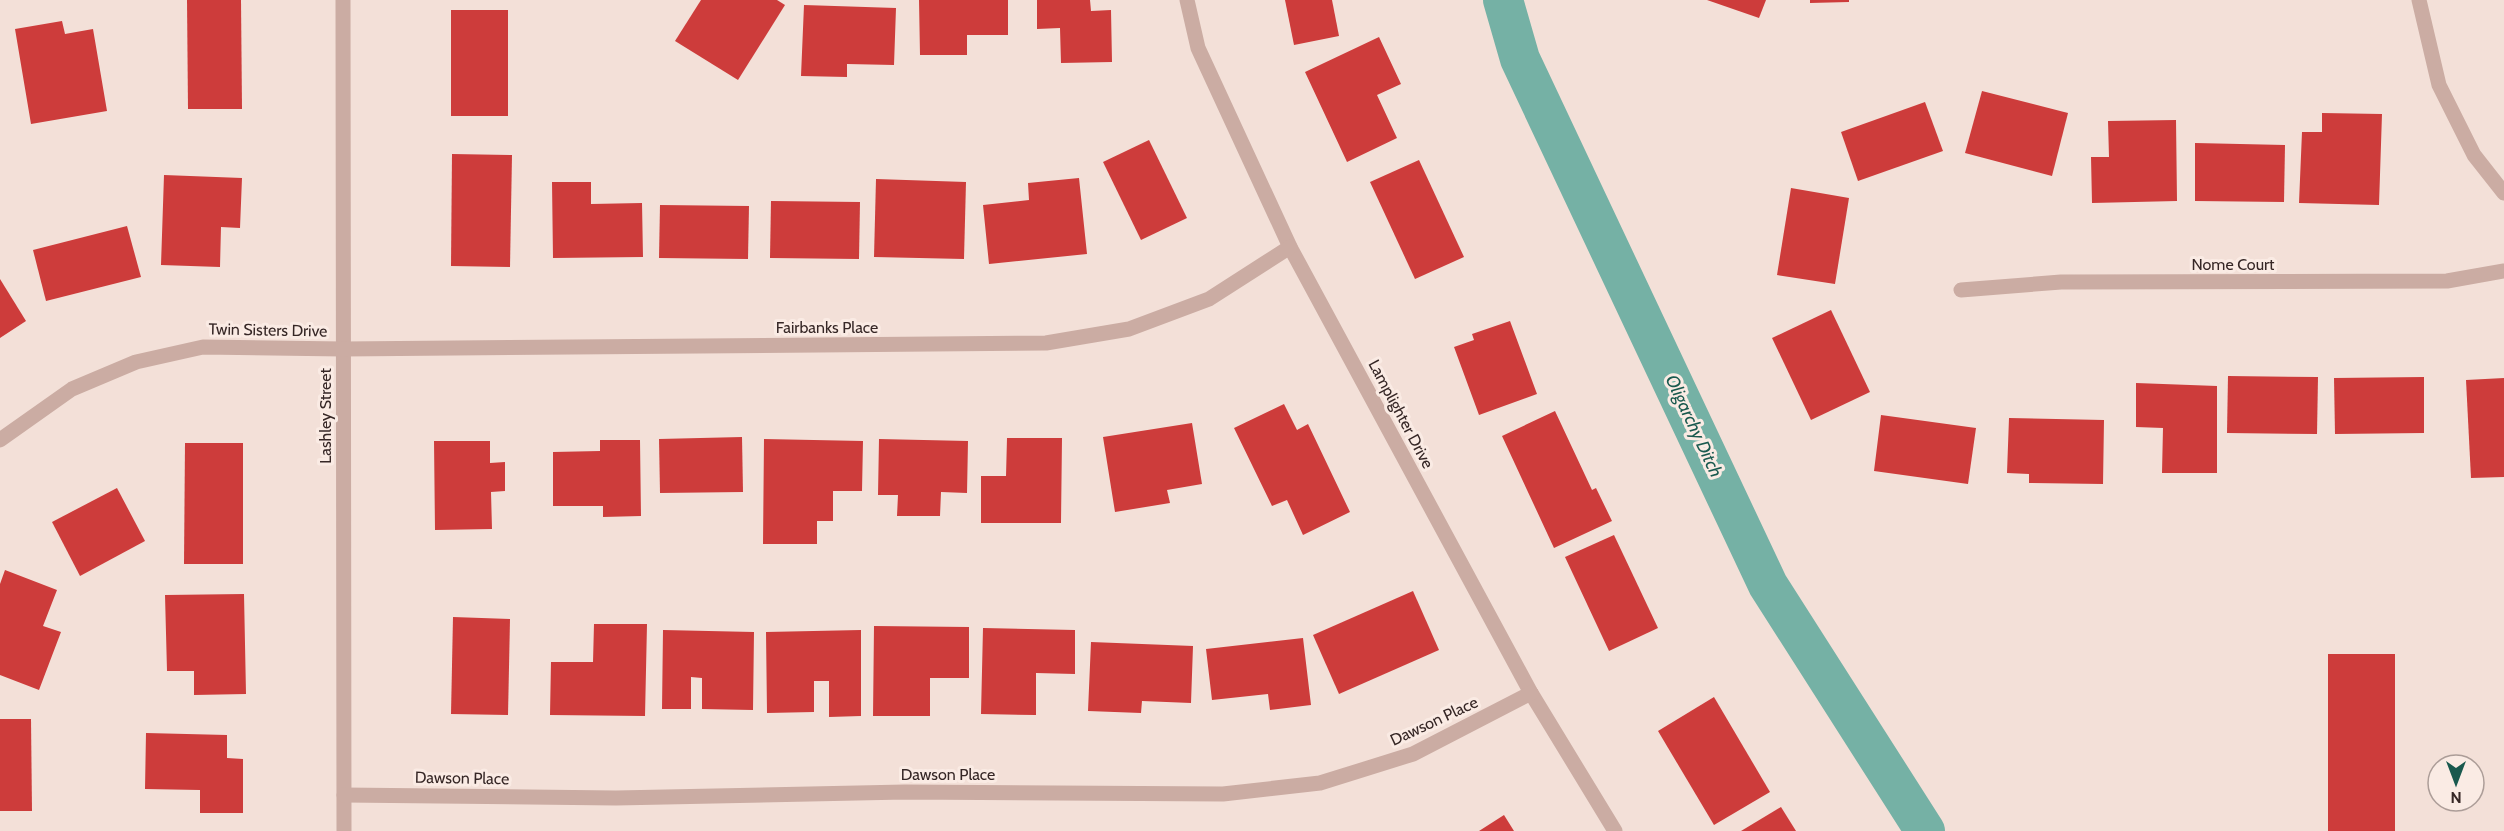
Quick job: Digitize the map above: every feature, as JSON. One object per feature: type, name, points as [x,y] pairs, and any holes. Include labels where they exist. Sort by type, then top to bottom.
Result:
[{"type":"street","name":"Lashley Street","points":[[343,0],[344,831]]},
{"type":"street","name":"Lamplighter Drive","points":[[1187,0],[1198,48],[1290,247],[1531,693],[1615,831]]},
{"type":"street","points":[[2419,0],[2439,86],[2474,155],[2504,193]]},
{"type":"street","name":"Fairbanks Place","points":[[343,349],[1046,343],[1130,328],[1209,299],[1290,247]]},
{"type":"street","name":"Nome Court","points":[[1961,290],[2061,282],[2447,281],[2504,271]]},
{"type":"street","name":"Twin Sisters Drive","points":[[0,440],[72,388],[136,362],[203,347],[343,349]]},
{"type":"street","name":"Dawson Place","points":[[344,795],[616,798],[905,792],[1223,794],[1320,783],[1413,754],[1531,693]]},
{"type":"building","points":[[187,0],[241,0],[242,109],[188,109]]},
{"type":"building","points":[[701,0],[777,0],[785,5],[738,80],[675,41]]},
{"type":"building","points":[[919,0],[1008,0],[1008,35],[967,35],[967,55],[920,55]]},
{"type":"building","points":[[1037,0],[1090,0],[1091,11],[1111,10],[1112,62],[1061,63],[1060,28],[1037,29]]},
{"type":"building","points":[[1285,0],[1332,0],[1339,36],[1294,45]]},
{"type":"building","points":[[1707,0],[1766,0],[1759,18]]},
{"type":"building","points":[[1810,0],[1849,0],[1849,2],[1810,3]]},
{"type":"building","points":[[804,5],[896,8],[894,65],[847,64],[847,77],[801,76]]},
{"type":"building","points":[[451,10],[508,10],[508,116],[451,116]]},
{"type":"building","points":[[62,21],[65,34],[93,29],[107,111],[31,124],[15,29]]},
{"type":"building","points":[[1379,37],[1401,84],[1377,95],[1397,138],[1347,162],[1305,72]]},
{"type":"building","points":[[1982,91],[2068,113],[2052,176],[1965,153]]},
{"type":"building","points":[[1925,102],[1943,151],[1858,181],[1841,132]]},
{"type":"building","points":[[2322,113],[2382,114],[2379,205],[2299,203],[2302,132],[2322,132]]},
{"type":"building","points":[[2176,120],[2177,201],[2092,203],[2091,157],[2109,157],[2108,121]]},
{"type":"building","points":[[1149,140],[1187,218],[1141,240],[1103,162]]},
{"type":"building","points":[[2195,143],[2285,145],[2284,202],[2195,201]]},
{"type":"building","points":[[452,154],[512,155],[510,267],[451,266]]},
{"type":"building","points":[[1419,160],[1464,257],[1415,279],[1370,182]]},
{"type":"building","points":[[164,175],[242,178],[240,228],[221,227],[220,267],[161,265]]},
{"type":"building","points":[[1079,178],[1087,254],[989,264],[983,205],[1029,200],[1028,183]]},
{"type":"building","points":[[876,179],[966,182],[964,259],[874,257]]},
{"type":"building","points":[[552,182],[591,182],[591,204],[642,203],[643,257],[553,258]]},
{"type":"building","points":[[1791,188],[1849,198],[1835,284],[1777,275]]},
{"type":"building","points":[[771,201],[860,202],[859,259],[770,258]]},
{"type":"building","points":[[660,205],[749,206],[748,259],[659,258]]},
{"type":"building","points":[[127,226],[141,277],[46,301],[33,250]]},
{"type":"building","points":[[0,279],[26,321],[0,338]]},
{"type":"building","points":[[1831,310],[1870,392],[1811,420],[1772,338]]},
{"type":"building","points":[[1510,321],[1537,394],[1479,415],[1454,347],[1474,340],[1472,334]]},
{"type":"building","points":[[2228,376],[2318,377],[2317,434],[2227,433]]},
{"type":"building","points":[[2424,377],[2424,433],[2335,434],[2334,378]]},
{"type":"building","points":[[2504,378],[2504,477],[2471,478],[2466,380]]},
{"type":"building","points":[[2136,383],[2217,386],[2217,473],[2162,473],[2163,428],[2136,427]]},
{"type":"building","points":[[1284,404],[1297,430],[1308,424],[1350,512],[1303,535],[1287,500],[1272,506],[1234,428]]},
{"type":"building","points":[[1555,411],[1592,490],[1596,488],[1612,521],[1554,548],[1502,436]]},
{"type":"building","points":[[1881,415],[1976,428],[1968,484],[1874,471]]},
{"type":"building","points":[[2009,418],[2104,420],[2103,484],[2029,483],[2029,474],[2007,473]]},
{"type":"building","points":[[1192,423],[1202,484],[1167,490],[1170,503],[1115,512],[1103,437]]},
{"type":"building","points":[[742,437],[743,492],[660,493],[659,439]]},
{"type":"building","points":[[1007,438],[1062,438],[1061,523],[981,523],[981,476],[1006,476]]},
{"type":"building","points":[[764,439],[863,441],[862,491],[833,491],[833,521],[817,521],[817,544],[763,544]]},
{"type":"building","points":[[879,439],[968,441],[967,493],[941,492],[940,516],[897,516],[898,495],[878,495]]},
{"type":"building","points":[[600,440],[640,440],[641,516],[603,517],[603,506],[553,506],[553,452],[600,451]]},
{"type":"building","points":[[434,441],[490,441],[490,463],[505,462],[505,491],[491,492],[492,529],[435,530]]},
{"type":"building","points":[[185,443],[243,443],[243,564],[184,564]]},
{"type":"building","points":[[117,488],[145,541],[80,576],[52,522]]},
{"type":"building","points":[[1614,535],[1658,628],[1609,651],[1565,557]]},
{"type":"building","points":[[5,570],[57,590],[43,626],[61,632],[39,690],[0,675],[0,584]]},
{"type":"building","points":[[1413,591],[1439,650],[1339,694],[1313,635]]},
{"type":"building","points":[[244,594],[246,694],[194,695],[194,671],[167,671],[165,595]]},
{"type":"building","points":[[453,617],[510,619],[508,715],[451,714]]},
{"type":"building","points":[[594,624],[647,624],[645,716],[550,715],[551,662],[593,662]]},
{"type":"building","points":[[874,626],[969,627],[969,678],[930,678],[930,716],[873,716]]},
{"type":"building","points":[[983,628],[1075,630],[1075,674],[1036,673],[1036,715],[981,714]]},
{"type":"building","points":[[663,630],[754,632],[753,710],[702,709],[702,678],[691,677],[691,709],[662,709]]},
{"type":"building","points":[[861,630],[861,716],[829,717],[829,681],[814,681],[814,712],[767,713],[766,632]]},
{"type":"building","points":[[1303,638],[1311,705],[1270,710],[1268,694],[1212,700],[1206,649]]},
{"type":"building","points":[[1091,642],[1193,646],[1191,703],[1142,701],[1141,713],[1088,711]]},
{"type":"building","points":[[2328,654],[2395,654],[2395,831],[2328,831]]},
{"type":"building","points":[[1714,697],[1770,792],[1714,825],[1658,731]]},
{"type":"building","points":[[0,719],[31,719],[32,811],[0,811]]},
{"type":"building","points":[[146,733],[227,735],[227,758],[243,759],[243,813],[200,813],[200,790],[145,789]]},
{"type":"building","points":[[1781,807],[1796,831],[1741,831]]},
{"type":"building","points":[[1504,815],[1514,831],[1479,831]]},
{"type":"waterway","name":"Oligarchy Ditch","points":[[1503,0],[1520,59],[1768,585],[1925,831]]}]
